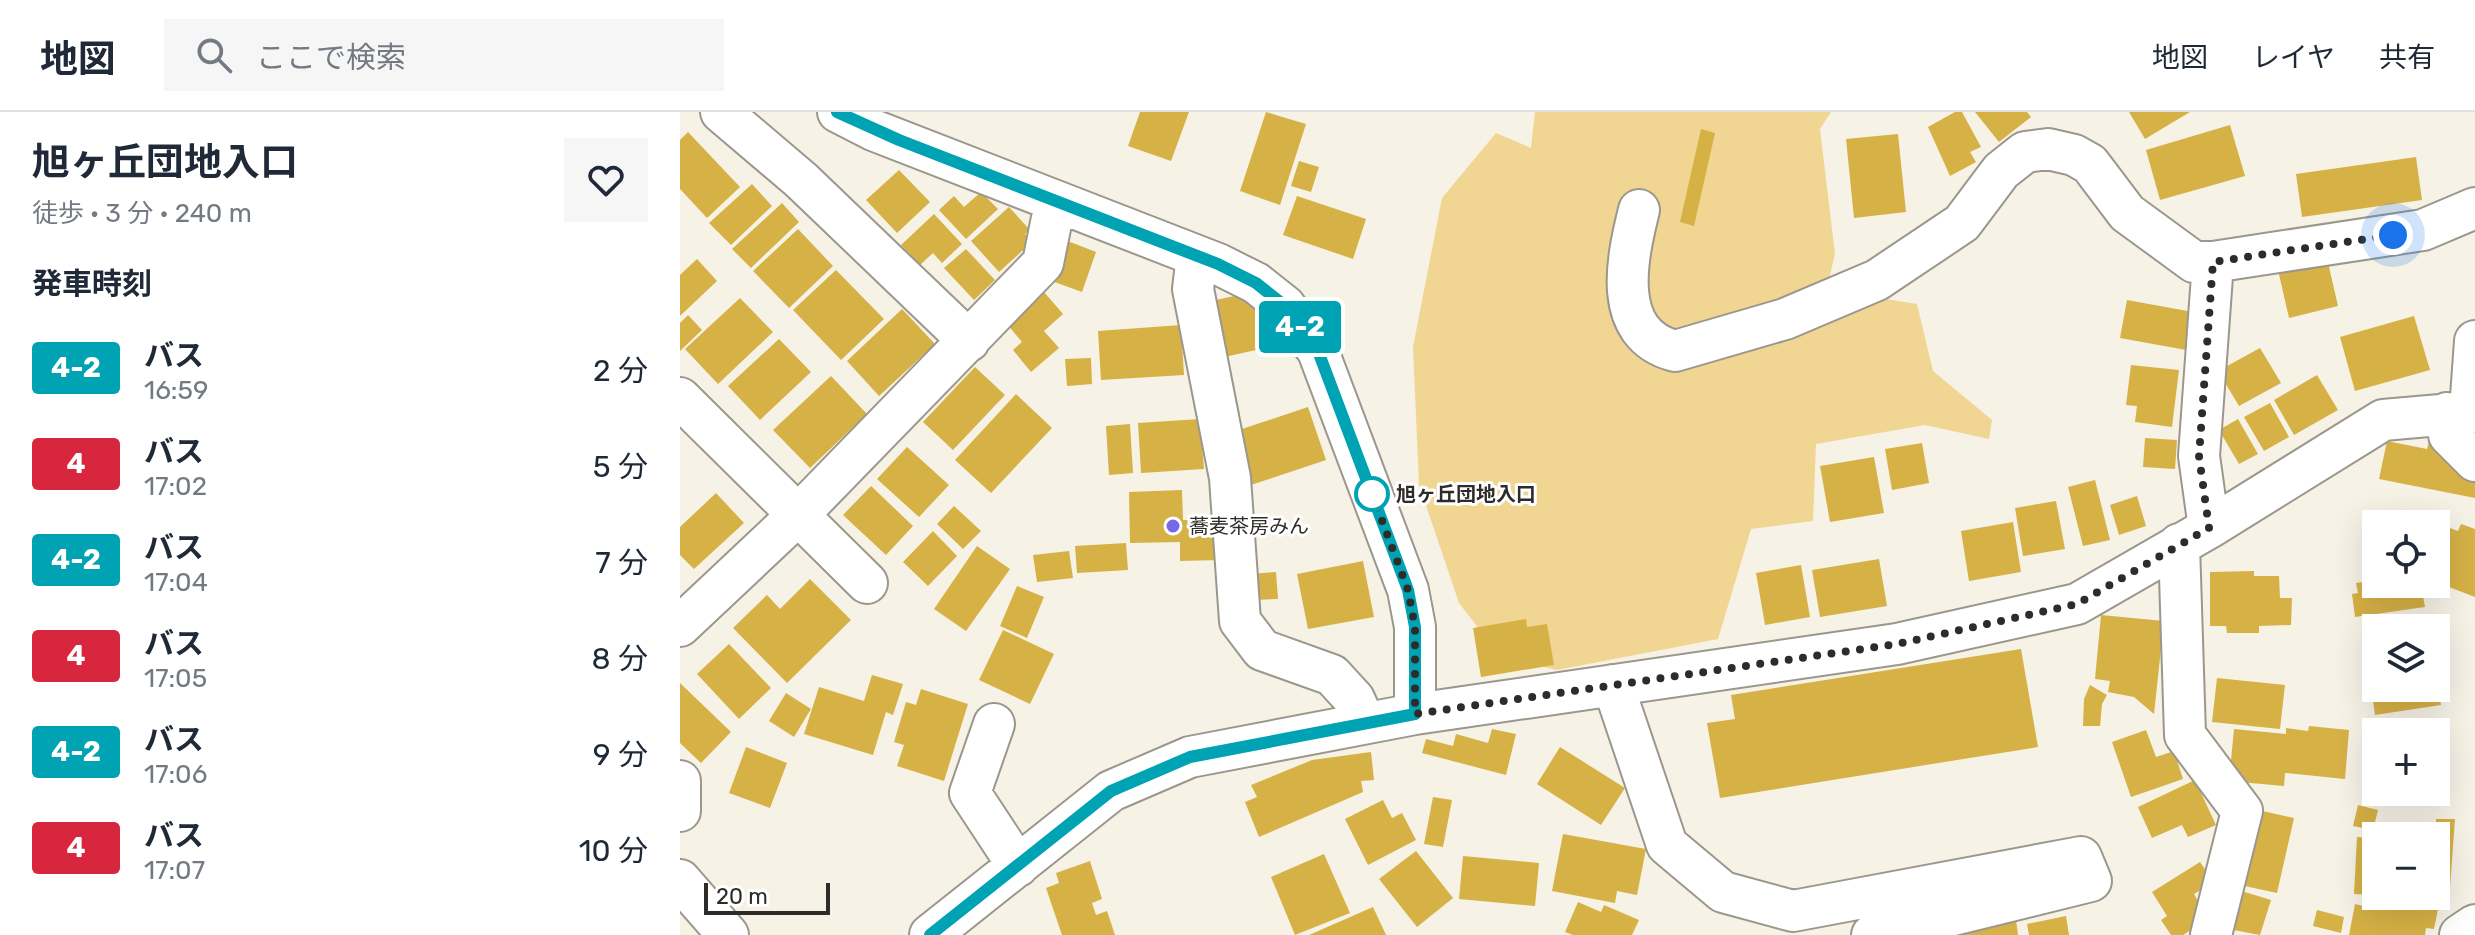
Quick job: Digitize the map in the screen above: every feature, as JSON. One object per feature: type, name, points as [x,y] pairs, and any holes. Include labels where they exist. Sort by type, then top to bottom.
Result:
[{"type":"street","points":[[721,112],[801,180],[969,341]]},
{"type":"street","points":[[838,112],[873,130],[1197,256],[1256,283],[1285,306],[1318,351],[1408,590],[1415,627],[1415,714]]},
{"type":"street","points":[[1639,210],[1625,270],[1627,296],[1640,326],[1657,346],[1675,351],[1785,319],[1877,280],[1962,223],[2001,171],[2025,152],[2048,149],[2074,155],[2090,164],[2127,213],[2194,262],[2213,262],[2423,230],[2475,208]]},
{"type":"street","points":[[680,626],[799,514],[1043,263],[1055,203]]},
{"type":"street","points":[[1197,256],[1193,289],[1230,478],[1240,621],[1262,650],[1332,675],[1354,699],[1365,723]]},
{"type":"street","points":[[2211,935],[2242,811],[2185,735],[2194,536],[2213,262]]},
{"type":"street","points":[[2475,341],[2464,412],[2449,435],[2475,461]]},
{"type":"street","points":[[680,398],[867,583]]},
{"type":"street","points":[[930,935],[1111,791],[1190,757],[1415,714],[1897,644],[2077,604],[2383,420],[2464,412]]},
{"type":"street","points":[[1613,685],[1667,845],[1723,892],[1793,911],[2081,857],[2091,881],[1872,935]]},
{"type":"street","points":[[994,724],[970,793],[1018,866]]},
{"type":"street","points":[[680,781],[680,811]]},
{"type":"street","points":[[680,880],[728,935]]},
{"type":"street","points":[[2460,935],[2475,925]]},
{"type":"shaded area","points":[[1535,112],[1831,112],[1820,129],[1835,254],[1829,279],[1811,287],[1917,304],[1933,371],[1992,420],[1989,439],[1925,425],[1816,444],[1813,521],[1751,529],[1718,639],[1557,670],[1500,656],[1459,603],[1419,485],[1413,347],[1442,198],[1496,133],[1531,148]]},
{"type":"building","points":[[1140,112],[1189,112],[1171,161],[1128,146]]},
{"type":"building","points":[[1266,112],[1306,124],[1280,205],[1240,191]]},
{"type":"building","points":[[1955,112],[1962,112],[1981,147],[1970,152],[1976,162],[1950,176],[1928,127]]},
{"type":"building","points":[[1975,112],[2027,112],[2031,117],[1999,142]]},
{"type":"building","points":[[2129,112],[2190,112],[2145,139]]},
{"type":"building","points":[[2230,125],[2245,176],[2160,200],[2146,150]]},
{"type":"building","points":[[1701,129],[1715,133],[1694,226],[1680,222]]},
{"type":"building","points":[[688,132],[740,187],[707,218],[680,189],[680,140]]},
{"type":"building","points":[[1898,134],[1906,212],[1854,218],[1846,139]]},
{"type":"building","points":[[2416,157],[2422,200],[2302,217],[2296,174]]},
{"type":"building","points":[[1299,161],[1319,167],[1311,192],[1291,186]]},
{"type":"building","points":[[899,170],[930,202],[897,233],[866,200]]},
{"type":"building","points":[[752,184],[772,206],[731,245],[709,223]]},
{"type":"building","points":[[981,192],[998,209],[966,239],[939,210],[954,196],[964,207]]},
{"type":"building","points":[[1297,196],[1366,219],[1353,259],[1283,235]]},
{"type":"building","points":[[782,203],[799,222],[751,268],[732,249]]},
{"type":"building","points":[[1009,207],[1030,230],[1025,234],[1032,242],[999,272],[971,241]]},
{"type":"building","points":[[934,214],[962,244],[942,263],[933,253],[920,265],[901,245]]},
{"type":"building","points":[[798,229],[833,266],[789,308],[753,271]]},
{"type":"building","points":[[1065,240],[1096,252],[1082,292],[1049,280]]},
{"type":"building","points":[[966,249],[995,280],[974,300],[944,268]]},
{"type":"building","points":[[2327,258],[2338,306],[2289,318],[2278,270]]},
{"type":"building","points":[[697,259],[717,281],[680,316],[680,275]]},
{"type":"building","points":[[836,270],[884,319],[841,360],[793,310]]},
{"type":"building","points":[[1044,292],[1063,314],[1044,331],[1059,348],[1031,372],[1013,350],[1022,342],[1007,324]]},
{"type":"building","points":[[1234,296],[1256,308],[1265,348],[1220,358],[1207,302]]},
{"type":"building","points":[[740,298],[773,332],[718,384],[685,349]]},
{"type":"building","points":[[2127,300],[2193,312],[2186,350],[2120,338]]},
{"type":"building","points":[[902,309],[935,344],[879,396],[847,361]]},
{"type":"building","points":[[688,315],[702,330],[680,351],[680,323]]},
{"type":"building","points":[[2414,316],[2430,370],[2355,391],[2340,337]]},
{"type":"building","points":[[1181,325],[1184,375],[1101,380],[1098,331]]},
{"type":"building","points":[[779,339],[811,372],[760,420],[728,386]]},
{"type":"building","points":[[2260,348],[2281,383],[2239,406],[2218,371]]},
{"type":"building","points":[[1091,358],[1092,384],[1067,386],[1065,359]]},
{"type":"building","points":[[2131,365],[2179,370],[2172,427],[2135,422],[2137,406],[2126,405]]},
{"type":"building","points":[[975,367],[1005,395],[953,450],[923,422]]},
{"type":"building","points":[[2317,375],[2338,410],[2294,435],[2274,400]]},
{"type":"building","points":[[831,376],[867,414],[810,468],[773,430]]},
{"type":"building","points":[[1016,394],[1052,428],[991,493],[955,460]]},
{"type":"building","points":[[2270,403],[2289,437],[2264,451],[2244,417]]},
{"type":"building","points":[[1308,407],[1326,460],[1251,485],[1233,432]]},
{"type":"building","points":[[1200,419],[1204,469],[1141,473],[1138,423]]},
{"type":"building","points":[[2238,419],[2258,454],[2239,464],[2219,430]]},
{"type":"building","points":[[1130,424],[1133,473],[1109,475],[1106,426]]},
{"type":"building","points":[[2145,438],[2177,440],[2175,469],[2143,467]]},
{"type":"building","points":[[2430,438],[2475,469],[2475,498],[2379,479],[2387,441],[2427,449]]},
{"type":"building","points":[[1922,443],[1929,483],[1892,490],[1885,449]]},
{"type":"building","points":[[907,447],[949,485],[919,517],[877,479]]},
{"type":"building","points":[[1874,457],[1884,513],[1830,522],[1820,466]]},
{"type":"building","points":[[2095,480],[2110,540],[2083,546],[2068,487]]},
{"type":"building","points":[[871,486],[913,526],[886,555],[843,515]]},
{"type":"building","points":[[1182,490],[1183,520],[1220,520],[1221,560],[1180,561],[1180,542],[1130,543],[1129,492]]},
{"type":"building","points":[[716,493],[744,523],[694,569],[680,555],[680,527]]},
{"type":"building","points":[[2137,496],[2146,526],[2119,535],[2110,505]]},
{"type":"building","points":[[2056,501],[2065,549],[2023,556],[2015,508]]},
{"type":"building","points":[[954,506],[981,531],[963,549],[937,524]]},
{"type":"building","points":[[2013,522],[2021,572],[1969,581],[1961,531]]},
{"type":"building","points":[[2461,524],[2475,529],[2475,597],[2450,587],[2450,528],[2458,531]]},
{"type":"building","points":[[933,531],[957,556],[928,586],[903,562]]},
{"type":"building","points":[[1126,543],[1128,570],[1077,573],[1075,546]]},
{"type":"building","points":[[977,546],[1010,569],[966,631],[934,609]]},
{"type":"building","points":[[1069,551],[1073,578],[1037,582],[1033,555]]},
{"type":"building","points":[[1879,559],[1887,606],[1820,617],[1812,570]]},
{"type":"building","points":[[1363,561],[1374,617],[1308,629],[1297,574]]},
{"type":"building","points":[[1801,565],[1810,617],[1765,625],[1756,573]]},
{"type":"building","points":[[2254,571],[2254,576],[2279,576],[2280,598],[2292,598],[2291,625],[2259,626],[2259,633],[2227,633],[2226,626],[2210,626],[2210,572]]},
{"type":"building","points":[[1276,572],[1278,599],[1253,600],[1250,574]]},
{"type":"building","points":[[810,579],[851,620],[787,683],[733,628],[767,595],[780,609]]},
{"type":"building","points":[[2362,582],[2362,598],[2423,598],[2425,607],[2355,617],[2352,594],[2358,593],[2356,583]]},
{"type":"building","points":[[1017,586],[1044,597],[1027,638],[1000,626]]},
{"type":"building","points":[[2101,615],[2164,621],[2154,714],[2134,697],[2108,692],[2110,681],[2095,679]]},
{"type":"building","points":[[1526,619],[1527,627],[1547,624],[1554,665],[1481,677],[1473,628]]},
{"type":"building","points":[[1003,630],[1054,654],[1030,704],[979,680]]},
{"type":"building","points":[[729,644],[771,688],[739,719],[697,674]]},
{"type":"building","points":[[2021,649],[2038,747],[1720,798],[1707,723],[1735,719],[1731,695]]},
{"type":"building","points":[[872,675],[903,684],[893,715],[886,712],[873,755],[804,734],[819,687],[864,701]]},
{"type":"building","points":[[2217,678],[2285,685],[2280,729],[2212,722]]},
{"type":"building","points":[[680,683],[731,732],[701,763],[680,743]]},
{"type":"building","points":[[2090,685],[2107,695],[2102,704],[2100,726],[2083,726],[2084,699]]},
{"type":"building","points":[[921,689],[968,704],[944,781],[897,766],[904,745],[894,742],[906,702],[916,705]]},
{"type":"building","points":[[786,693],[811,709],[794,737],[769,721]]},
{"type":"building","points":[[2373,702],[2440,702],[2441,705],[2375,715]]},
{"type":"building","points":[[2309,726],[2349,730],[2345,779],[2285,773],[2284,786],[2229,781],[2234,729],[2286,734],[2286,728],[2308,731]]},
{"type":"building","points":[[1492,729],[1516,734],[1506,775],[1422,753],[1426,739],[1453,746],[1456,734],[1488,743]]},
{"type":"building","points":[[2146,730],[2156,757],[2174,751],[2183,779],[2131,797],[2112,742]]},
{"type":"building","points":[[746,747],[787,763],[770,808],[729,793]]},
{"type":"building","points":[[1560,747],[1625,788],[1601,825],[1537,784]]},
{"type":"building","points":[[1371,752],[1374,780],[1361,781],[1363,792],[1259,837],[1245,802],[1257,797],[1251,785],[1312,760]]},
{"type":"building","points":[[2195,780],[2216,825],[2188,837],[2182,825],[2152,838],[2138,807]]},
{"type":"building","points":[[1433,797],[1452,800],[1443,847],[1424,844]]},
{"type":"building","points":[[1383,800],[1392,818],[1402,813],[1416,840],[1368,865],[1345,819]]},
{"type":"building","points":[[2358,805],[2378,810],[2375,822],[2362,822],[2362,828],[2353,826]]},
{"type":"building","points":[[2258,810],[2294,818],[2277,893],[2240,885]]},
{"type":"building","points":[[2436,819],[2455,819],[2450,888],[2450,822],[2436,822]]},
{"type":"building","points":[[1563,834],[1646,849],[1637,895],[1617,891],[1615,903],[1552,891]]},
{"type":"building","points":[[2357,837],[2362,837],[2362,894],[2354,894]]},
{"type":"building","points":[[1416,851],[1453,898],[1417,927],[1379,879]]},
{"type":"building","points":[[1324,854],[1350,913],[1295,935],[1271,877]]},
{"type":"building","points":[[1463,856],[1539,863],[1535,906],[1459,899]]},
{"type":"building","points":[[1090,861],[1102,899],[1092,903],[1096,915],[1107,911],[1115,935],[1062,935],[1046,888],[1059,883],[1056,873]]},
{"type":"building","points":[[2200,862],[2211,878],[2208,886],[2194,894],[2202,908],[2202,915],[2192,921],[2196,927],[2183,935],[2171,935],[2161,920],[2167,916],[2152,892]]},
{"type":"building","points":[[2235,889],[2271,900],[2260,935],[2223,928]]},
{"type":"building","points":[[1578,902],[1601,912],[1604,905],[1639,920],[1632,935],[1573,935],[1565,932]]},
{"type":"building","points":[[2355,904],[2362,906],[2362,910],[2438,910],[2434,929],[2426,928],[2425,935],[2349,935]]},
{"type":"building","points":[[1373,907],[1386,935],[1309,935]]},
{"type":"building","points":[[2317,910],[2344,917],[2341,933],[2313,926]]},
{"type":"building","points":[[2066,916],[2069,935],[2029,935],[2027,924]]},
{"type":"building","points":[[2016,920],[2018,935],[1961,935],[1960,930]]},
{"type":"bus line","name":"4-2","points":[[837,112],[873,130],[1055,203],[1218,264],[1256,283],[1285,306],[1318,351],[1408,590],[1415,627],[1415,714],[1190,757],[1111,791],[930,935]]},
{"type":"place","name":"旭ヶ丘団地入口","points":[[1372,494]]},
{"type":"place","name":"蕎麦茶房みん","points":[[1173,526]]},
{"type":"route","points":[[1372,494],[1408,590],[1415,627],[1415,714],[1897,644],[2077,604],[2209,528],[2199,456],[2213,262],[2393,235]]}]
